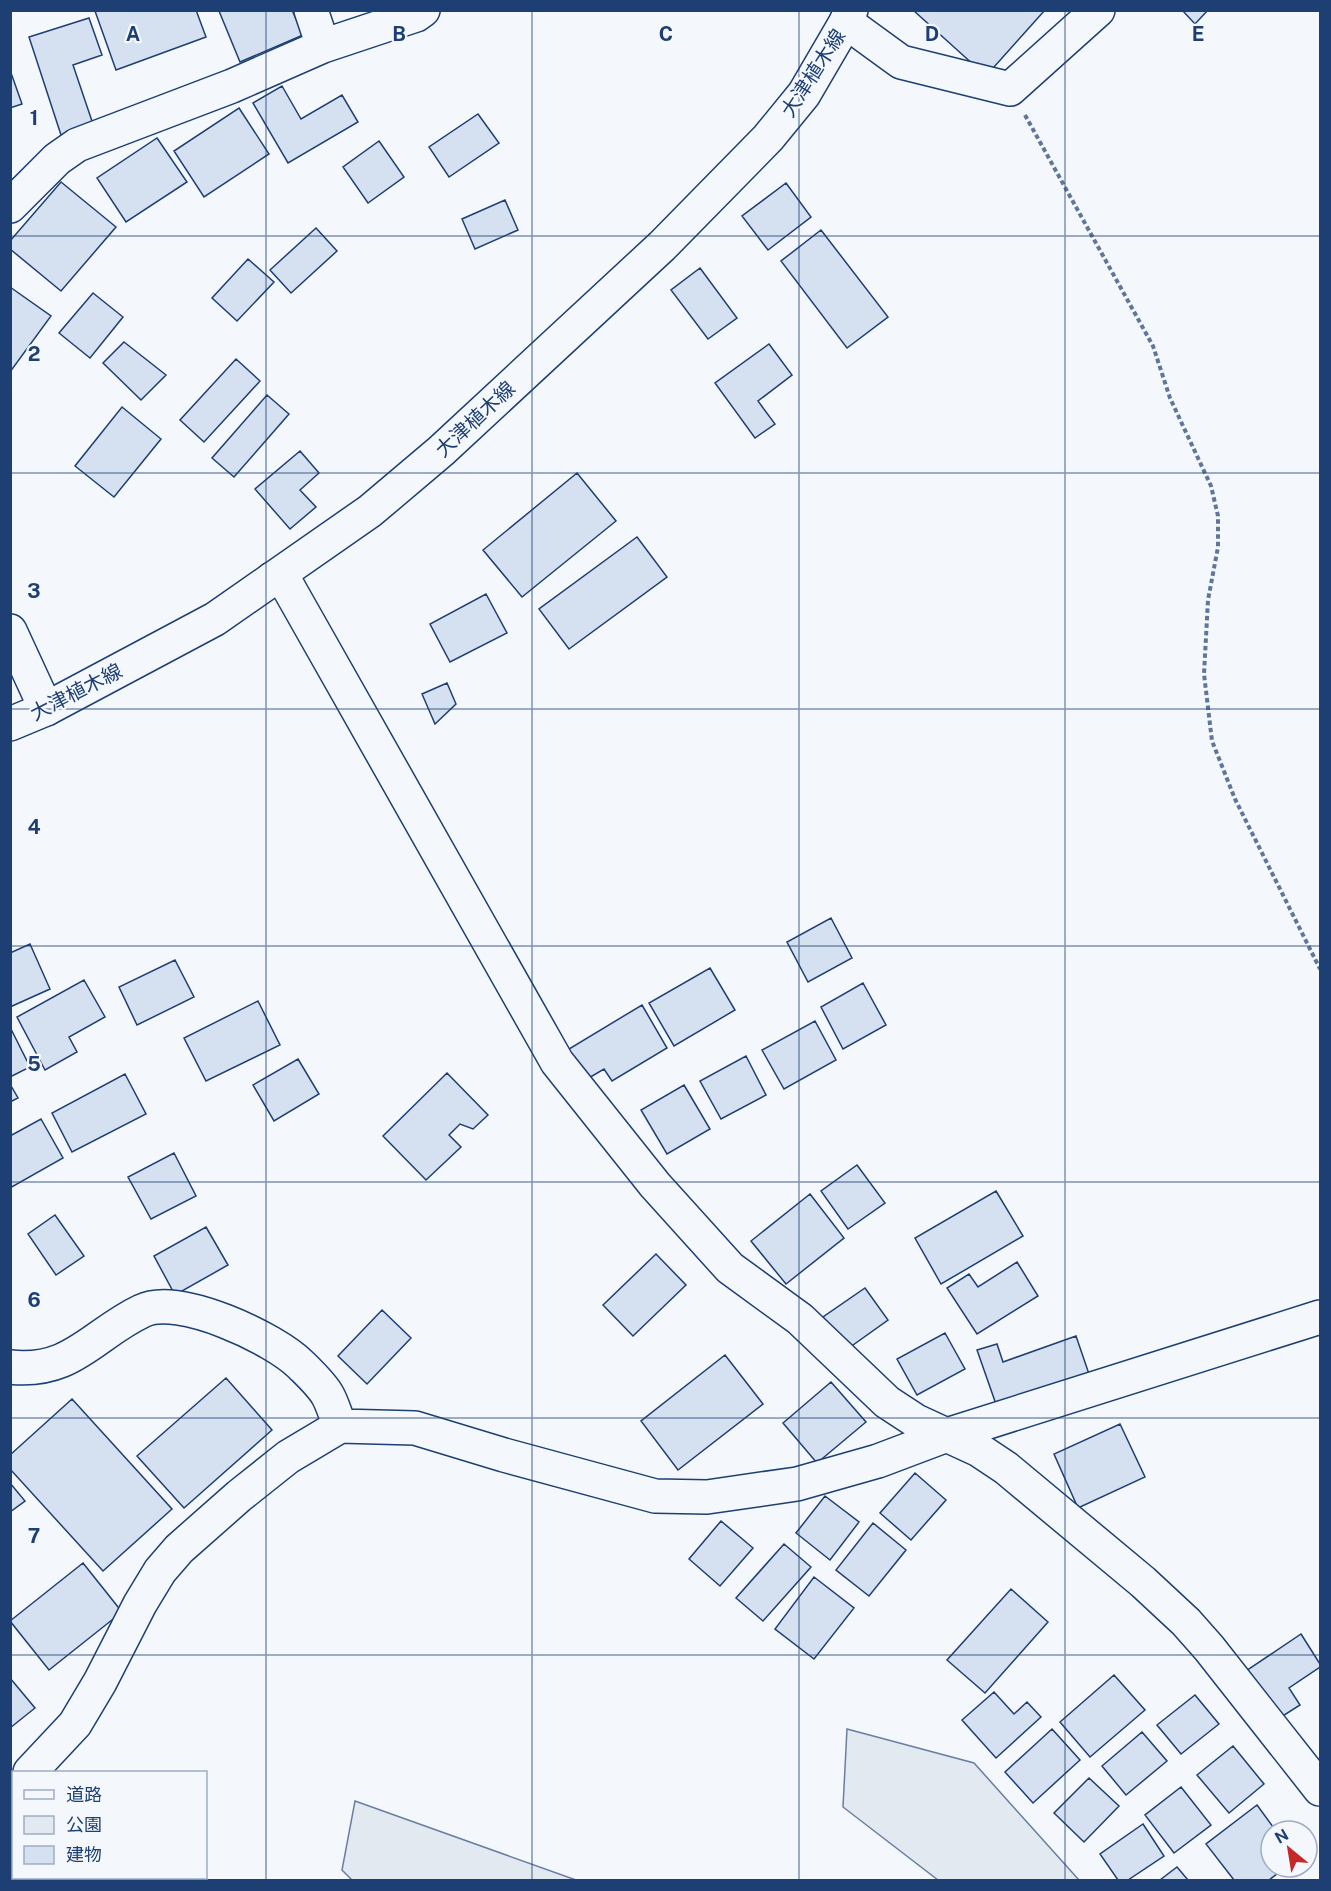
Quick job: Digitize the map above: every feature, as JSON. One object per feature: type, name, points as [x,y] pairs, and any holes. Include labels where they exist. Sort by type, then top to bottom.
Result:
[{"type":"street","points":[[311,10],[323,46]]},
{"type":"street","points":[[10,206],[57,159],[77,145],[231,86],[323,46],[416,15],[423,10]]},
{"type":"street","points":[[849,16],[901,62],[1010,88],[1098,10]]},
{"type":"street","name":"大津植木線","points":[[10,724],[46,710],[214,619],[370,511],[441,452],[662,246],[768,138],[804,94],[849,16]]},
{"type":"street","points":[[272,579],[282,576],[557,1062],[655,1185],[730,1268],[800,1319],[887,1402],[916,1421],[979,1450],[1006,1468],[1143,1582],[1186,1622],[1320,1790]]},
{"type":"street","points":[[10,631],[46,710]]},
{"type":"street","points":[[10,1367],[26,1369],[50,1366],[143,1310],[165,1306],[204,1313],[258,1336],[299,1363],[328,1396],[340,1426]]},
{"type":"street","points":[[32,1771],[75,1724],[155,1579],[179,1548],[288,1456],[340,1426],[415,1428],[655,1496],[707,1497],[797,1484],[878,1461],[947,1435],[1320,1317]]},
{"type":"path","points":[[1010,88],[1153,346],[1170,398],[1211,486],[1218,516],[1218,547],[1208,600],[1204,674],[1212,741],[1235,799],[1320,969]]},
{"type":"green space","points":[[847,1729],[974,1763],[1079,1880],[938,1880],[843,1807]]},
{"type":"green space","points":[[355,1801],[576,1880],[352,1880],[342,1870]]},
{"type":"building","points":[[196,10],[206,37],[116,70],[95,11]]},
{"type":"building","points":[[292,10],[303,35],[240,62],[219,11]]},
{"type":"building","points":[[913,10],[1045,10],[986,76]]},
{"type":"building","points":[[1182,10],[1208,10],[1195,24]]},
{"type":"building","points":[[89,18],[102,55],[73,65],[94,127],[62,138],[29,37]]},
{"type":"building","points":[[10,70],[22,104],[10,108]]},
{"type":"building","points":[[282,86],[301,119],[342,95],[358,122],[288,163],[253,103]]},
{"type":"building","points":[[239,108],[269,154],[204,197],[174,151]]},
{"type":"building","points":[[478,114],[499,143],[449,177],[429,147]]},
{"type":"building","points":[[157,138],[187,182],[126,222],[97,178]]},
{"type":"building","points":[[379,141],[404,177],[368,203],[343,167]]},
{"type":"building","points":[[61,182],[116,227],[61,291],[10,249],[10,241]]},
{"type":"building","points":[[786,183],[811,217],[768,250],[742,216]]},
{"type":"building","points":[[505,200],[518,230],[475,249],[462,219]]},
{"type":"building","points":[[316,228],[337,251],[291,293],[270,270]]},
{"type":"building","points":[[821,230],[888,317],[847,348],[781,261]]},
{"type":"building","points":[[248,259],[274,282],[237,321],[212,298]]},
{"type":"building","points":[[700,268],[737,318],[708,339],[671,290]]},
{"type":"building","points":[[10,287],[51,316],[10,372]]},
{"type":"building","points":[[93,293],[123,317],[90,358],[59,333]]},
{"type":"building","points":[[124,342],[166,375],[141,400],[103,363]]},
{"type":"building","points":[[769,344],[792,375],[758,401],[775,424],[755,438],[715,383]]},
{"type":"building","points":[[236,359],[260,381],[204,442],[180,420]]},
{"type":"building","points":[[267,395],[289,414],[234,477],[212,458]]},
{"type":"building","points":[[122,407],[161,439],[114,497],[75,466]]},
{"type":"building","points":[[300,451],[319,473],[300,490],[316,507],[290,529],[255,489]]},
{"type":"building","points":[[577,473],[616,521],[522,597],[483,550]]},
{"type":"building","points":[[637,537],[667,577],[569,649],[539,609]]},
{"type":"building","points":[[486,594],[507,633],[450,662],[430,624]]},
{"type":"building","points":[[447,683],[456,704],[435,724],[422,694]]},
{"type":"building","points":[[831,918],[852,958],[808,982],[787,942]]},
{"type":"building","points":[[30,944],[50,989],[10,1007],[10,953]]},
{"type":"building","points":[[175,960],[194,997],[137,1025],[119,987]]},
{"type":"building","points":[[710,968],[735,1010],[674,1046],[649,1003]]},
{"type":"building","points":[[84,980],[105,1017],[69,1037],[77,1052],[45,1070],[17,1017]]},
{"type":"building","points":[[863,983],[886,1025],[843,1049],[821,1007]]},
{"type":"building","points":[[258,1001],[280,1045],[206,1081],[184,1038]]},
{"type":"building","points":[[642,1005],[667,1048],[612,1081],[604,1069],[582,1082],[564,1052]]},
{"type":"building","points":[[815,1021],[836,1060],[784,1089],[762,1050]]},
{"type":"building","points":[[10,1030],[30,1067],[10,1077]]},
{"type":"building","points":[[746,1056],[766,1095],[721,1119],[700,1081]]},
{"type":"building","points":[[298,1059],[319,1094],[274,1121],[253,1085]]},
{"type":"building","points":[[447,1073],[488,1115],[473,1129],[460,1124],[449,1135],[461,1147],[426,1180],[383,1136]]},
{"type":"building","points":[[125,1074],[146,1114],[72,1152],[52,1113]]},
{"type":"building","points":[[10,1084],[18,1098],[10,1102]]},
{"type":"building","points":[[684,1085],[710,1129],[667,1154],[641,1110]]},
{"type":"building","points":[[41,1119],[63,1158],[10,1188],[10,1136]]},
{"type":"building","points":[[174,1153],[196,1196],[151,1219],[128,1177]]},
{"type":"building","points":[[857,1165],[885,1203],[848,1229],[821,1191]]},
{"type":"building","points":[[996,1191],[1023,1236],[941,1284],[915,1238]]},
{"type":"building","points":[[810,1194],[844,1238],[786,1284],[751,1241]]},
{"type":"building","points":[[55,1215],[84,1256],[56,1275],[28,1234]]},
{"type":"building","points":[[206,1227],[228,1265],[175,1295],[154,1256]]},
{"type":"building","points":[[656,1254],[686,1285],[633,1336],[603,1305]]},
{"type":"building","points":[[1017,1262],[1038,1296],[977,1334],[947,1288],[969,1274],[978,1287]]},
{"type":"building","points":[[865,1288],[888,1320],[846,1350],[823,1317]]},
{"type":"building","points":[[382,1310],[411,1338],[367,1384],[338,1356]]},
{"type":"building","points":[[945,1333],[965,1369],[917,1395],[897,1359]]},
{"type":"building","points":[[1076,1336],[1089,1374],[997,1407],[977,1350],[997,1344],[1003,1362]]},
{"type":"building","points":[[725,1355],[763,1404],[678,1470],[641,1421]]},
{"type":"building","points":[[226,1378],[272,1430],[184,1508],[137,1456]]},
{"type":"building","points":[[831,1382],[866,1422],[817,1463],[783,1423]]},
{"type":"building","points":[[72,1399],[172,1509],[103,1571],[10,1469],[10,1455]]},
{"type":"building","points":[[1120,1424],[1145,1477],[1078,1508],[1054,1454]]},
{"type":"building","points":[[915,1473],[946,1500],[911,1540],[880,1513]]},
{"type":"building","points":[[10,1483],[25,1501],[10,1512]]},
{"type":"building","points":[[825,1496],[859,1522],[830,1560],[796,1533]]},
{"type":"building","points":[[721,1521],[753,1548],[720,1586],[689,1559]]},
{"type":"building","points":[[873,1523],[906,1550],[869,1596],[836,1570]]},
{"type":"building","points":[[784,1544],[811,1567],[763,1621],[736,1598]]},
{"type":"building","points":[[83,1563],[122,1612],[49,1670],[10,1621]]},
{"type":"building","points":[[814,1577],[854,1608],[814,1659],[775,1629]]},
{"type":"building","points":[[1011,1589],[1048,1622],[985,1693],[947,1660]]},
{"type":"building","points":[[1301,1634],[1320,1667],[1289,1688],[1300,1705],[1275,1721],[1243,1673]]},
{"type":"building","points":[[1114,1675],[1145,1710],[1090,1757],[1060,1722]]},
{"type":"building","points":[[10,1678],[35,1708],[10,1728]]},
{"type":"building","points":[[994,1692],[1014,1714],[1027,1702],[1041,1717],[996,1758],[962,1720]]},
{"type":"building","points":[[1195,1695],[1219,1724],[1181,1754],[1157,1725]]},
{"type":"building","points":[[1052,1729],[1080,1760],[1033,1803],[1005,1772]]},
{"type":"building","points":[[1142,1732],[1167,1761],[1126,1795],[1102,1766]]},
{"type":"building","points":[[1233,1746],[1264,1784],[1229,1813],[1197,1775]]},
{"type":"building","points":[[1089,1778],[1119,1806],[1084,1842],[1054,1813]]},
{"type":"building","points":[[1181,1787],[1211,1825],[1174,1853],[1145,1815]]},
{"type":"building","points":[[1257,1805],[1267,1819],[1259,1819],[1259,1879],[1270,1879],[1234,1880],[1206,1844]]},
{"type":"building","points":[[1143,1824],[1164,1856],[1128,1880],[1118,1880],[1100,1854]]},
{"type":"building","points":[[1177,1867],[1188,1880],[1160,1880]]}]
